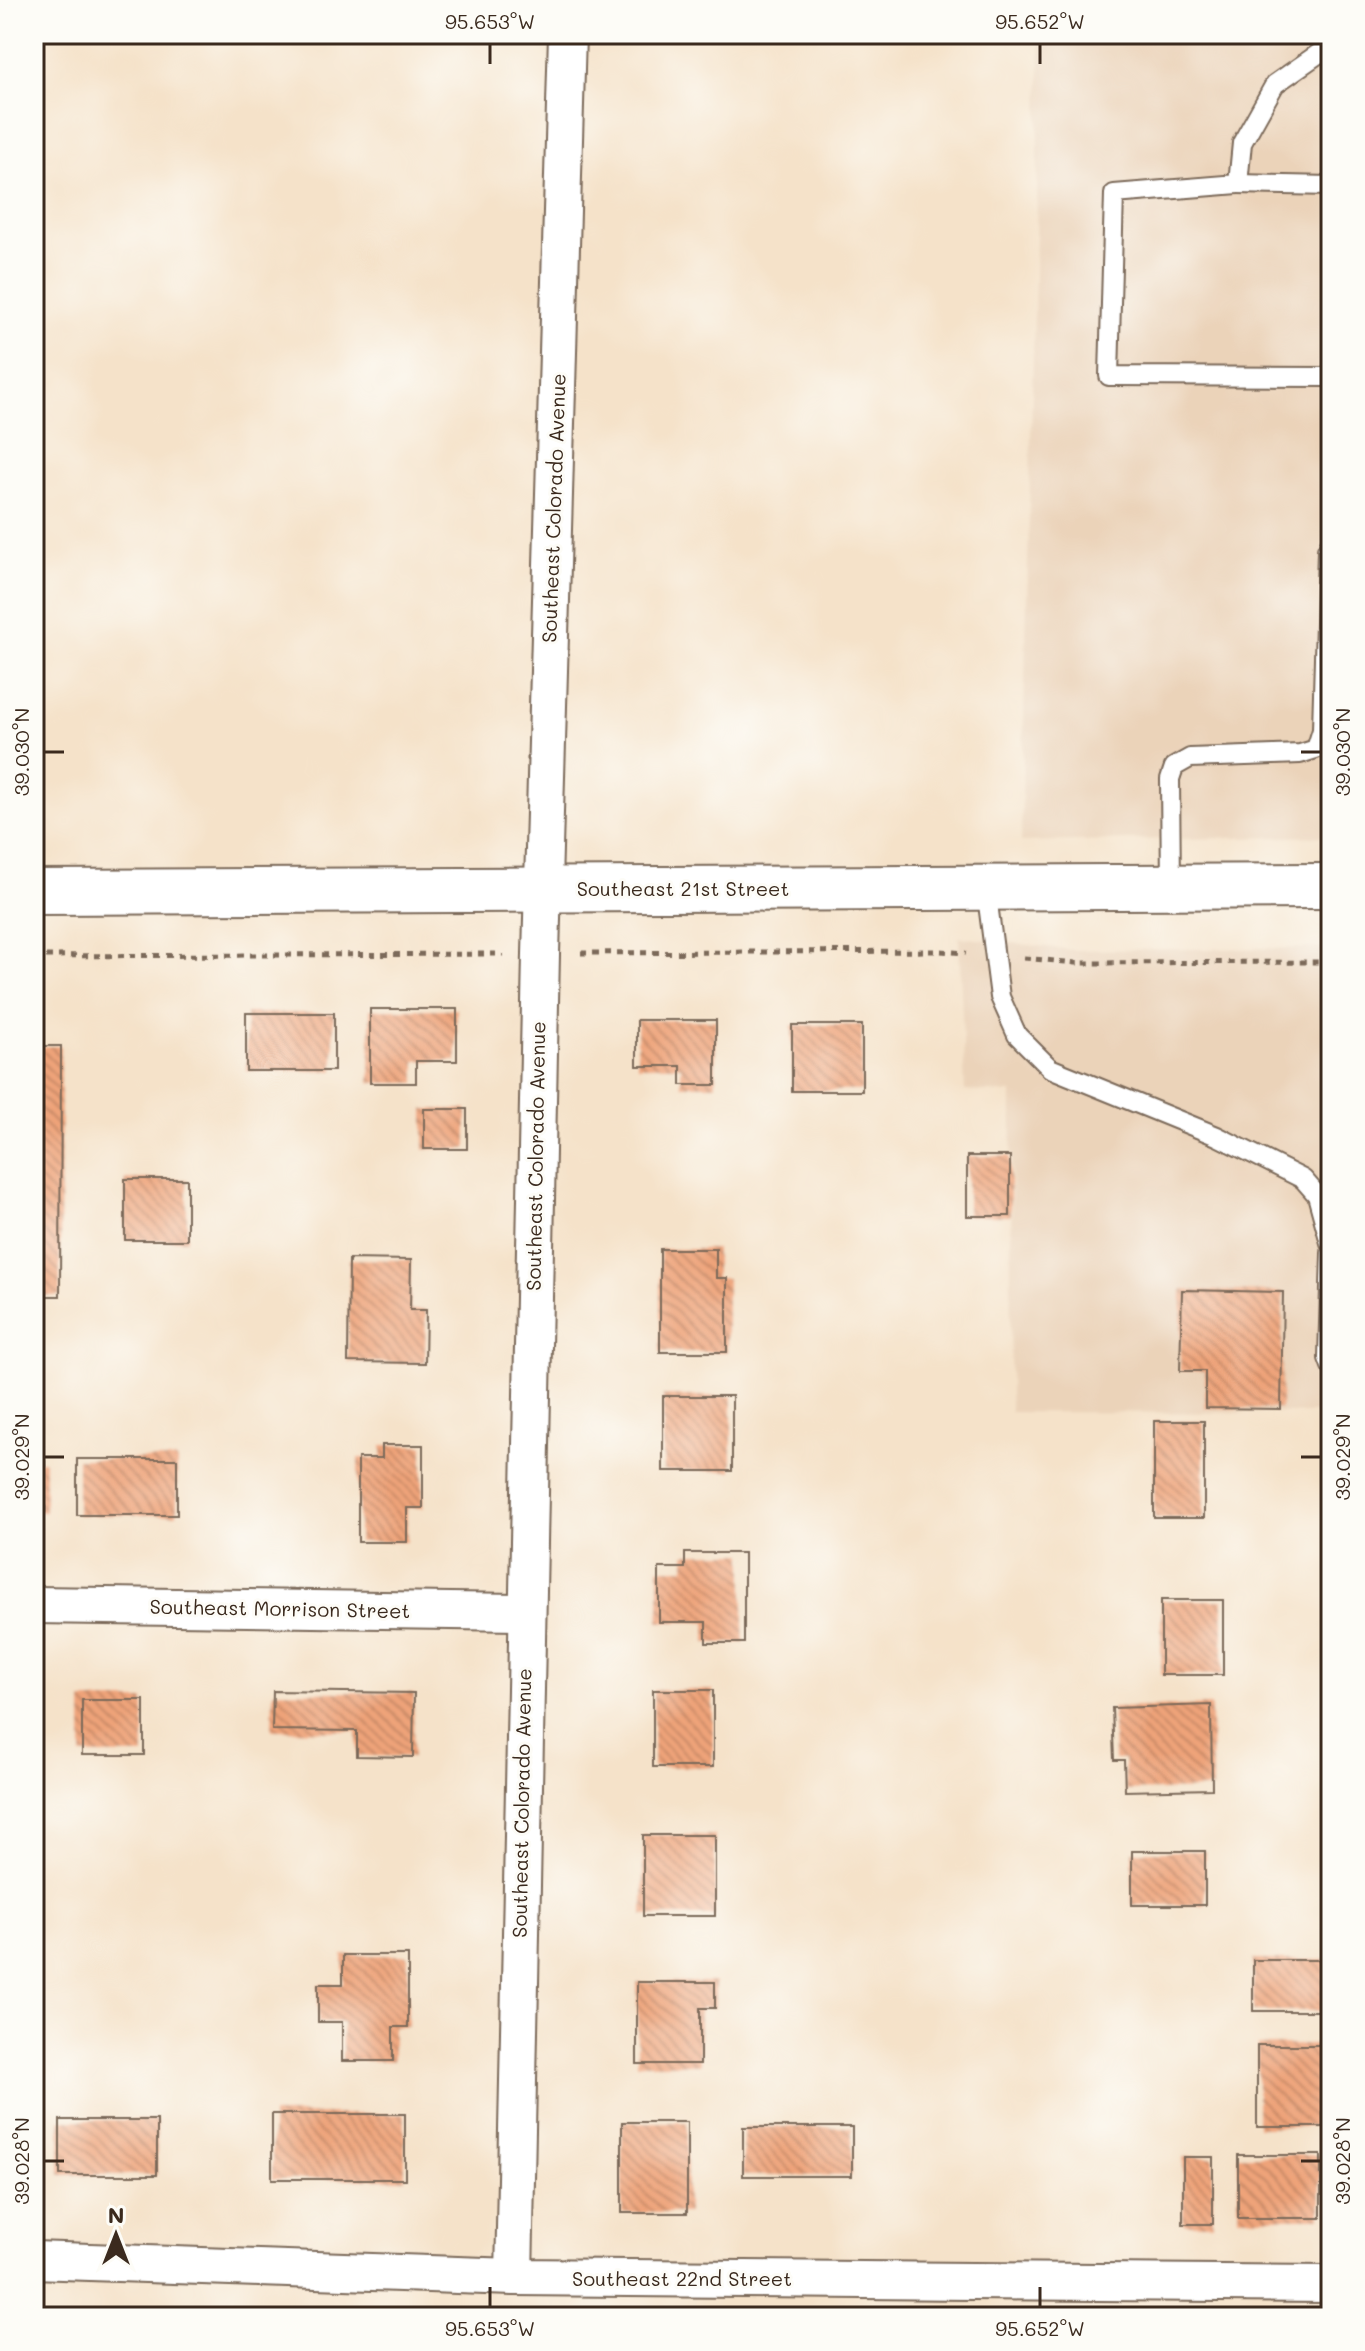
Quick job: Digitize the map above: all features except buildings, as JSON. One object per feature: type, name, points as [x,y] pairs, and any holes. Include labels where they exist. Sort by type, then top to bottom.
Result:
[{"type":"main road","name":"Southeast 21st Street","points":[[34,892],[1331,886]]},
{"type":"street","name":"Southeast Colorado Avenue","points":[[514,2277],[541,954],[567,34]]},
{"type":"street","name":"Southeast Morrison Street","points":[[34,1605],[526,1612]]},
{"type":"street","name":"Southeast 22nd Street","points":[[34,2260],[514,2277],[1331,2284]]},
{"type":"lane","points":[[1238,184],[1242,143],[1275,84],[1331,45]]},
{"type":"lane","points":[[1331,186],[1238,184],[1114,194],[1109,376],[1331,377]]},
{"type":"lane","points":[[1171,886],[1170,779],[1174,767],[1190,758],[1300,754],[1316,749],[1322,730],[1327,550],[1331,542]]},
{"type":"lane","points":[[986,887],[1000,997],[1017,1035],[1050,1068],[1217,1136],[1303,1179],[1317,1195],[1331,1243],[1328,1358],[1331,1366]]},
{"type":"path","points":[[34,956],[941,951],[1076,963],[1331,962]]},
{"type":"shaded area","points":[[1041,34],[1331,34],[1331,836],[1021,842]]},
{"type":"shaded area","points":[[959,937],[1072,950],[1331,948],[1331,1413],[1010,1412],[1012,1093],[965,1091]]}]
